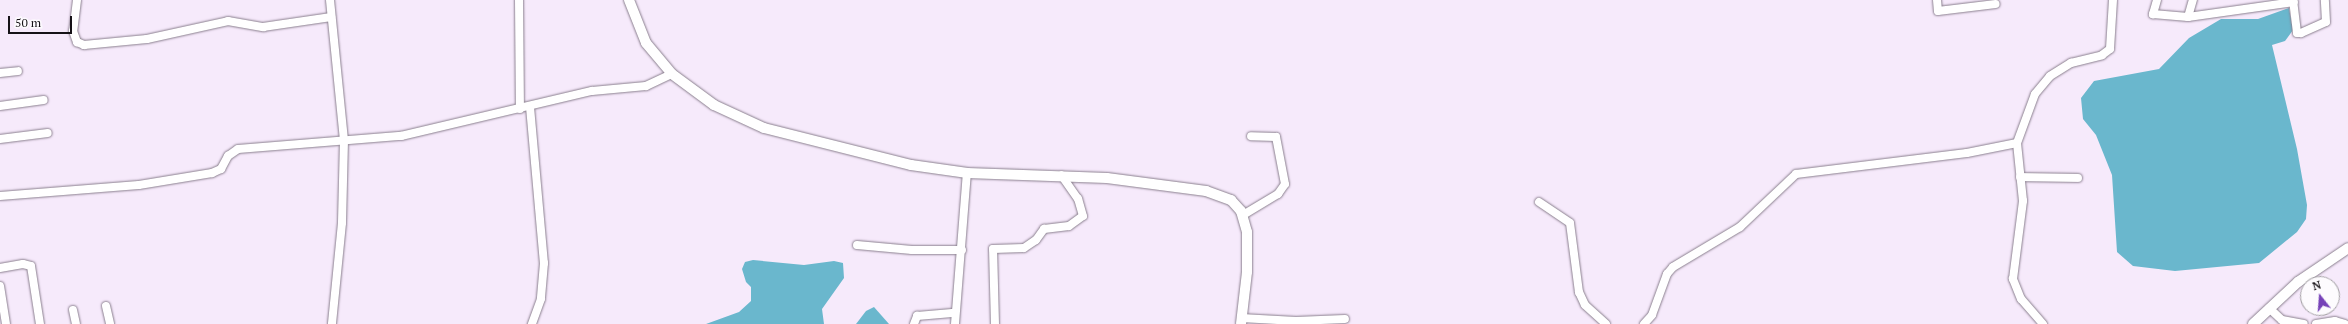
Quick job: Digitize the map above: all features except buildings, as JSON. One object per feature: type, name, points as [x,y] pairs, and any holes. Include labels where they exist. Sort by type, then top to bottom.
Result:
[{"type":"street","points":[[76,0],[73,30],[77,42],[84,45],[147,39],[228,22],[263,27],[331,18]]},
{"type":"street","points":[[330,0],[344,140],[342,230],[332,324]]},
{"type":"street","points":[[519,0],[520,109]]},
{"type":"street","points":[[630,0],[646,43],[672,74],[714,105],[764,128],[842,149],[967,173],[1060,175],[1107,178],[1215,193],[1231,200],[1243,215],[1248,252],[1241,321],[1345,319]]},
{"type":"street","points":[[1937,0],[1938,11],[1996,4]]},
{"type":"street","points":[[2043,324],[2026,306],[2013,279],[2023,201],[2017,143],[2035,94],[2050,76],[2071,63],[2102,55],[2110,49],[2113,0]]},
{"type":"street","points":[[2157,0],[2153,14],[2188,17],[2293,1],[2297,33],[2301,33],[2326,22],[2325,0]]},
{"type":"street","points":[[2188,17],[2193,0]]},
{"type":"street","points":[[0,73],[18,71]]},
{"type":"street","points":[[0,196],[161,182],[217,172],[231,153],[238,149],[402,136],[601,89],[646,86],[672,74]]},
{"type":"street","points":[[0,106],[44,100]]},
{"type":"street","points":[[530,106],[544,263],[541,299],[532,324]]},
{"type":"street","points":[[0,139],[48,132]]},
{"type":"street","points":[[1243,215],[1278,194],[1285,184],[1276,137],[1251,136]]},
{"type":"street","points":[[1644,324],[1652,315],[1667,274],[1676,264],[1740,227],[1796,174],[1967,153],[2017,143]]},
{"type":"street","points":[[955,324],[967,173]]},
{"type":"street","points":[[995,324],[993,249],[1024,248],[1036,240],[1044,229],[1069,226],[1082,216],[1078,199],[1060,175]]},
{"type":"street","points":[[2020,178],[2078,178]]},
{"type":"street","points":[[1539,202],[1570,222],[1578,292],[1585,305],[1606,324]]},
{"type":"street","points":[[856,245],[912,250],[962,250]]},
{"type":"street","points":[[2253,324],[2303,278],[2348,248]]},
{"type":"street","points":[[0,268],[23,264],[31,266],[40,324]]},
{"type":"street","points":[[0,286],[6,324]]},
{"type":"street","points":[[106,306],[110,324]]},
{"type":"street","points":[[2269,308],[2282,320],[2304,324]]},
{"type":"street","points":[[74,310],[76,324]]},
{"type":"street","points":[[914,324],[917,316],[955,313]]},
{"type":"street","points":[[2316,324],[2335,321],[2346,324]]},
{"type":"water","points":[[2289,8],[2293,30],[2285,41],[2272,45],[2297,149],[2307,205],[2306,219],[2297,232],[2259,263],[2175,271],[2133,266],[2117,252],[2112,175],[2096,135],[2083,119],[2081,98],[2094,81],[2159,69],[2189,38],[2221,19],[2258,19]]},
{"type":"water","points":[[753,260],[804,265],[834,261],[843,263],[844,278],[822,309],[824,324],[706,324],[739,312],[751,301],[751,287],[746,282],[742,269],[745,262]]},
{"type":"water","points":[[874,307],[889,324],[856,324],[866,311]]}]
